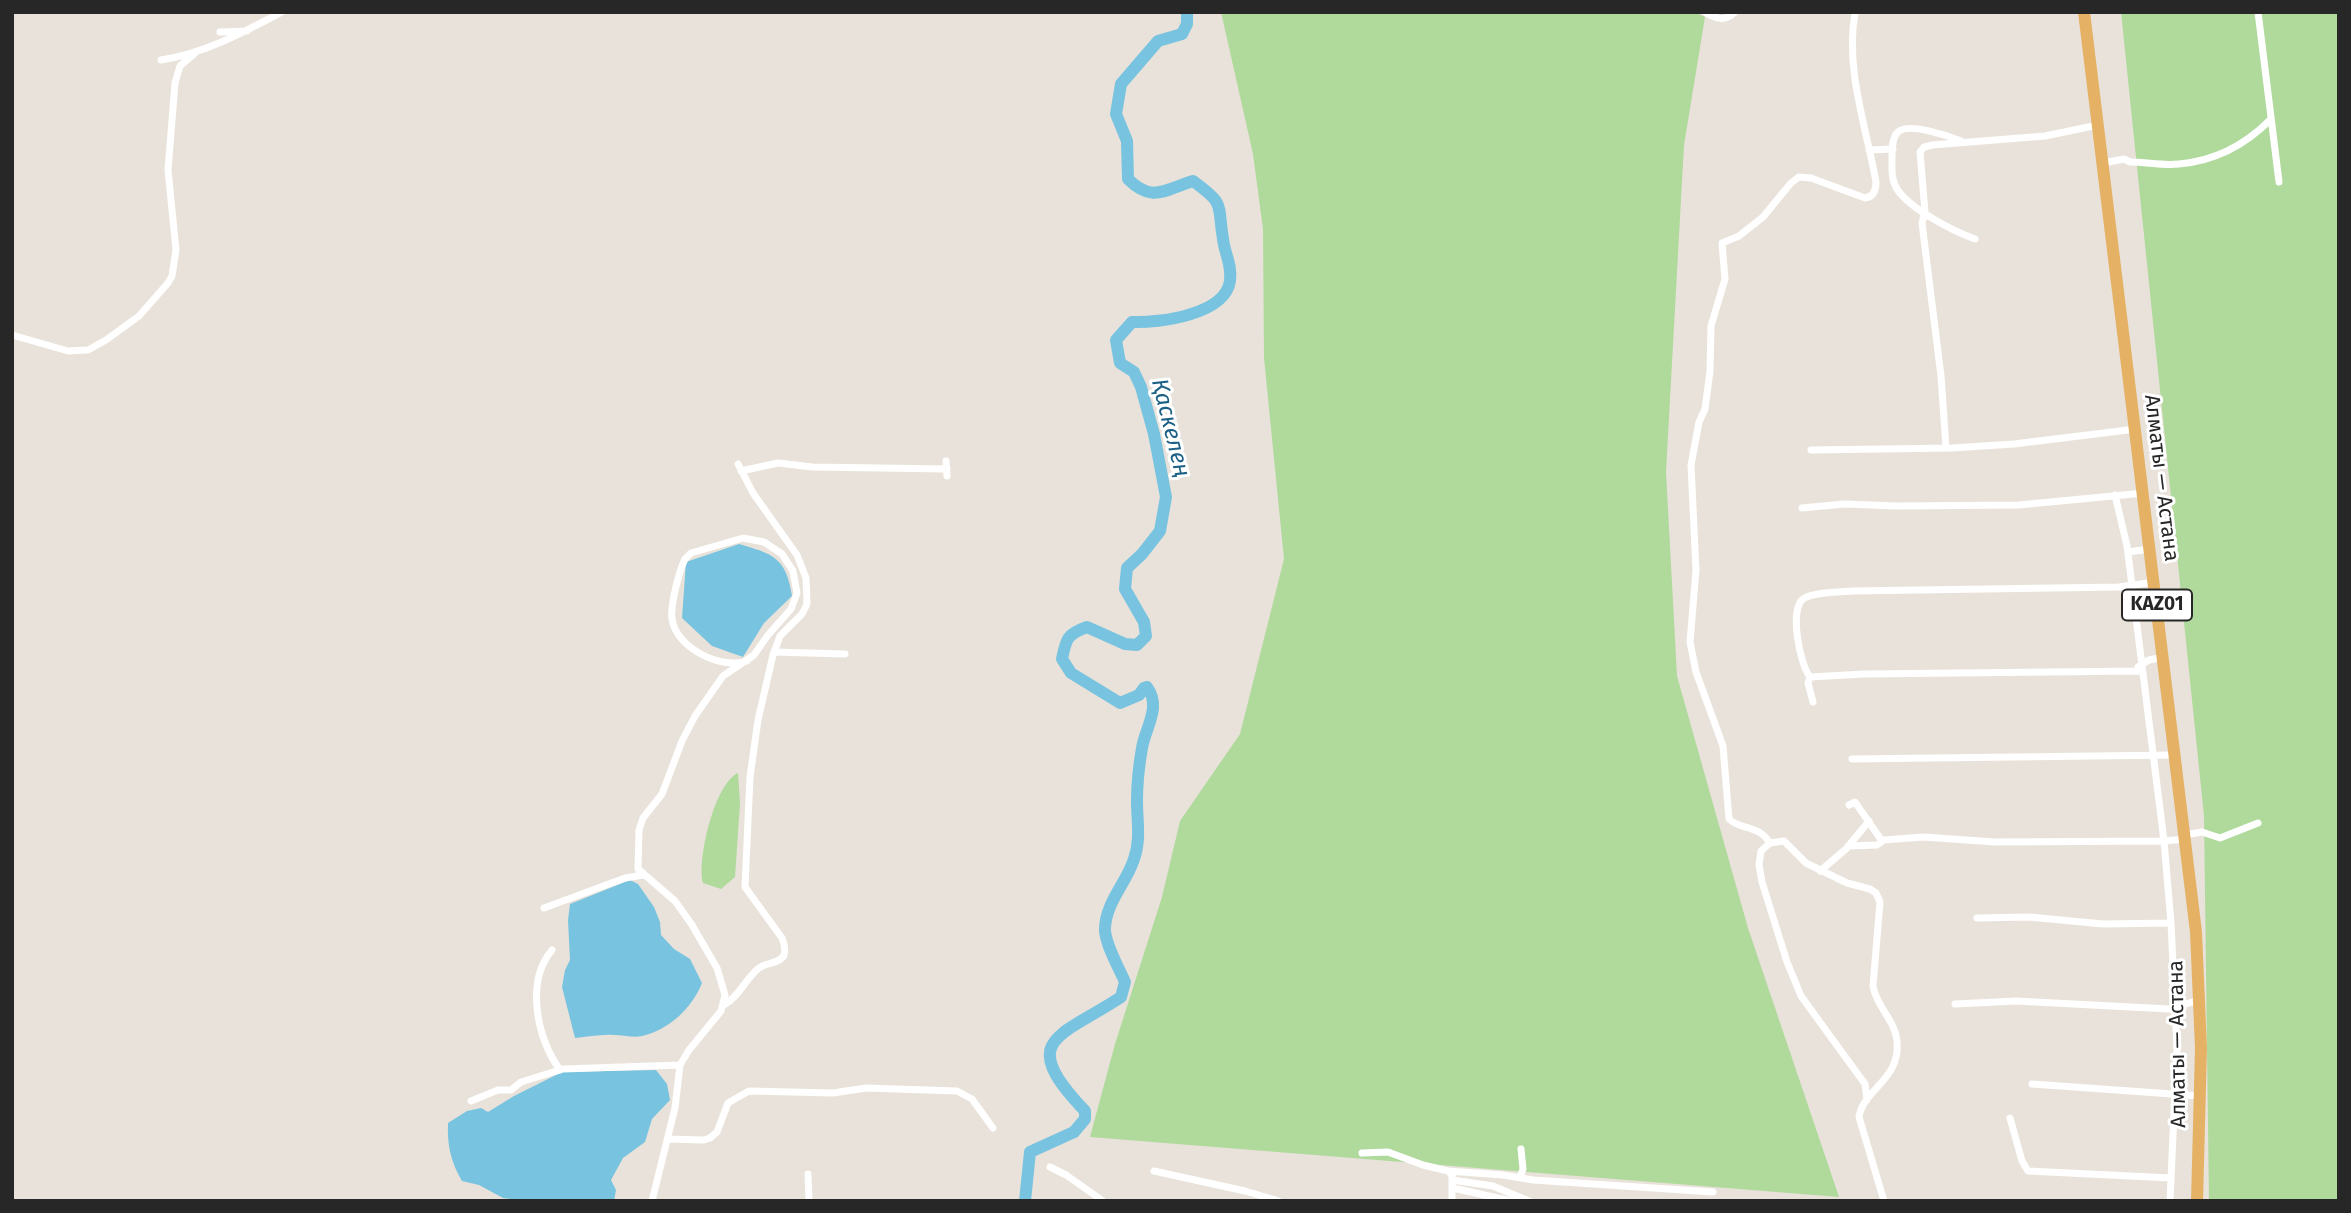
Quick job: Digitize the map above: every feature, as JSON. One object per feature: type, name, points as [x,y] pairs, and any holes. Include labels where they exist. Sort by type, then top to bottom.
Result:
[{"type":"highway","name":"Алматы — Астана","points":[[2084,12],[2196,932],[2201,1048],[2197,1201]]},
{"type":"street","points":[[161,61],[195,53],[247,31],[282,12]]},
{"type":"street","points":[[1705,12],[1715,19],[1724,19],[1735,12]]},
{"type":"street","points":[[2258,12],[2279,183]]},
{"type":"street","points":[[1770,843],[1757,830],[1735,824],[1729,819],[1723,746],[1696,672],[1690,642],[1696,570],[1691,465],[1699,422],[1705,409],[1710,371],[1711,326],[1725,279],[1721,246],[1724,241],[1740,236],[1763,217],[1790,183],[1799,177],[1811,178],[1865,198],[1872,196],[1876,182],[1855,82],[1852,26],[1855,13]]},
{"type":"street","points":[[220,32],[247,31]]},
{"type":"street","points":[[12,335],[68,351],[88,350],[139,316],[168,283],[172,276],[176,250],[168,170],[175,83],[180,66],[195,53]]},
{"type":"street","points":[[2103,163],[2124,159],[2130,162],[2178,164],[2212,159],[2245,140],[2270,120]]},
{"type":"street","points":[[1946,448],[1941,376],[1922,223],[1926,212],[1920,152],[1928,145],[2045,136],[2098,125]]},
{"type":"street","points":[[1961,142],[1945,135],[1906,128],[1897,132],[1892,174],[1897,189],[1915,207],[1975,239]]},
{"type":"street","points":[[1869,150],[1893,149]]},
{"type":"street","points":[[1811,450],[1946,448],[2047,441],[2136,429]]},
{"type":"street","points":[[652,1201],[675,1108],[680,1065],[724,1005],[735,998],[760,967],[782,958],[785,949],[782,938],[746,891],[744,881],[751,762],[774,652],[780,636],[802,614],[807,604],[806,578],[797,555],[753,493],[739,467],[778,463],[812,467],[947,468]]},
{"type":"street","points":[[1802,508],[1844,503],[1897,506],[2019,505],[2144,493]]},
{"type":"street","points":[[2115,495],[2127,552],[2164,841],[2171,923],[2177,1048],[2170,1201]]},
{"type":"street","points":[[723,676],[711,660],[691,648],[673,622],[680,573],[685,559],[691,553],[751,538],[774,547],[788,562],[797,586],[791,609],[754,655],[723,676],[689,727],[662,794],[643,818],[639,830],[637,861],[643,875],[675,901],[708,950],[723,985],[724,1005]]},
{"type":"street","points":[[2127,552],[2150,549]]},
{"type":"street","points":[[1810,677],[1801,652],[1795,615],[1802,599],[1809,596],[1852,590],[2131,586],[2155,582]]},
{"type":"street","points":[[2133,599],[2156,596]]},
{"type":"street","points":[[774,652],[845,654]]},
{"type":"street","points":[[1810,677],[2132,671],[2164,657]]},
{"type":"street","points":[[711,660],[733,664],[747,661]]},
{"type":"street","points":[[1810,677],[1808,683],[1813,702]]},
{"type":"street","points":[[1852,759],[2176,755]]},
{"type":"street","points":[[1849,805],[1855,802],[1882,841]]},
{"type":"street","points":[[1820,871],[1848,846],[1869,821]]},
{"type":"street","points":[[1848,846],[1877,845],[1882,841],[1923,837],[1995,842],[2164,841],[2202,832],[2220,838],[2258,823]]},
{"type":"street","points":[[1867,1100],[1865,1084],[1808,1008],[1793,977],[1759,865],[1761,850],[1770,843],[1777,841],[1788,844],[1805,863],[1847,883],[1870,889],[1876,893],[1880,902],[1873,986],[1895,1030],[1897,1052],[1889,1073],[1867,1100],[1860,1108],[1859,1117],[1884,1201]]},
{"type":"street","points":[[544,908],[625,877],[643,875]]},
{"type":"street","points":[[1978,918],[2029,917],[2102,924],[2171,923]]},
{"type":"street","points":[[552,950],[544,962],[537,983],[537,999],[542,1031],[560,1070]]},
{"type":"street","points":[[1955,1004],[2016,1001],[2176,1008],[2199,1000]]},
{"type":"street","points":[[471,1101],[498,1090],[511,1090],[521,1083],[560,1070],[680,1065]]},
{"type":"street","points":[[2032,1084],[2200,1096]]},
{"type":"street","points":[[668,1139],[710,1138],[717,1132],[728,1102],[749,1091],[833,1093],[866,1088],[957,1091],[972,1099],[993,1128]]},
{"type":"street","points":[[2010,1118],[2022,1161],[2028,1171],[2171,1178]]},
{"type":"street","points":[[1520,1177],[1524,1169],[1521,1149]]},
{"type":"street","points":[[1362,1153],[1388,1153],[1448,1171],[1533,1180],[1713,1192]]},
{"type":"street","points":[[1050,1167],[1103,1201]]},
{"type":"street","points":[[1154,1171],[1279,1201]]},
{"type":"street","points":[[1448,1171],[1453,1184],[1452,1201],[1465,1192]]},
{"type":"street","points":[[808,1174],[809,1201]]},
{"type":"street","points":[[1453,1184],[1465,1192],[1511,1201]]},
{"type":"street","points":[[1453,1184],[1493,1186],[1529,1201]]},
{"type":"green space","points":[[1221,12],[1694,12],[1705,17],[1684,145],[1666,472],[1677,676],[1748,928],[1839,1197],[1090,1137],[1115,1044],[1162,897],[1180,821],[1240,734],[1284,559],[1264,358],[1263,229],[1253,154]]},
{"type":"green space","points":[[2121,12],[2339,12],[2339,1201],[2209,1201],[2204,816]]},
{"type":"green space","points":[[738,773],[740,803],[735,877],[721,889],[703,883],[705,841],[722,792],[729,780]]},
{"type":"water","points":[[739,544],[776,559],[786,573],[792,596],[764,623],[743,657],[712,646],[682,618],[686,562]]},
{"type":"water","points":[[630,880],[638,884],[654,907],[660,922],[661,935],[674,949],[690,959],[702,983],[692,1001],[678,1017],[652,1033],[639,1037],[604,1035],[575,1038],[562,987],[570,960],[570,904]]},
{"type":"water","points":[[656,1070],[667,1084],[670,1100],[652,1119],[645,1142],[623,1158],[611,1180],[616,1190],[614,1201],[525,1201],[503,1198],[479,1185],[462,1181],[450,1154],[448,1123],[467,1111],[481,1108],[488,1112],[562,1072]]},
{"type":"waterway","name":"Қаскелең","points":[[1025,1201],[1030,1152],[1074,1132],[1085,1119],[1085,1111],[1064,1087],[1053,1069],[1050,1054],[1054,1042],[1064,1032],[1121,997],[1125,982],[1109,948],[1105,928],[1109,909],[1131,868],[1136,852],[1139,768],[1153,702],[1147,687],[1139,695],[1120,703],[1071,673],[1062,659],[1068,638],[1087,627],[1125,644],[1137,645],[1146,636],[1144,622],[1125,589],[1127,568],[1160,531],[1166,497],[1154,434],[1141,387],[1134,372],[1120,363],[1116,340],[1132,322],[1158,321],[1204,309],[1225,293],[1230,281],[1220,211],[1215,200],[1193,181],[1166,191],[1151,193],[1136,186],[1128,179],[1127,141],[1116,114],[1121,84],[1158,41],[1182,34],[1187,24],[1187,12]]}]
